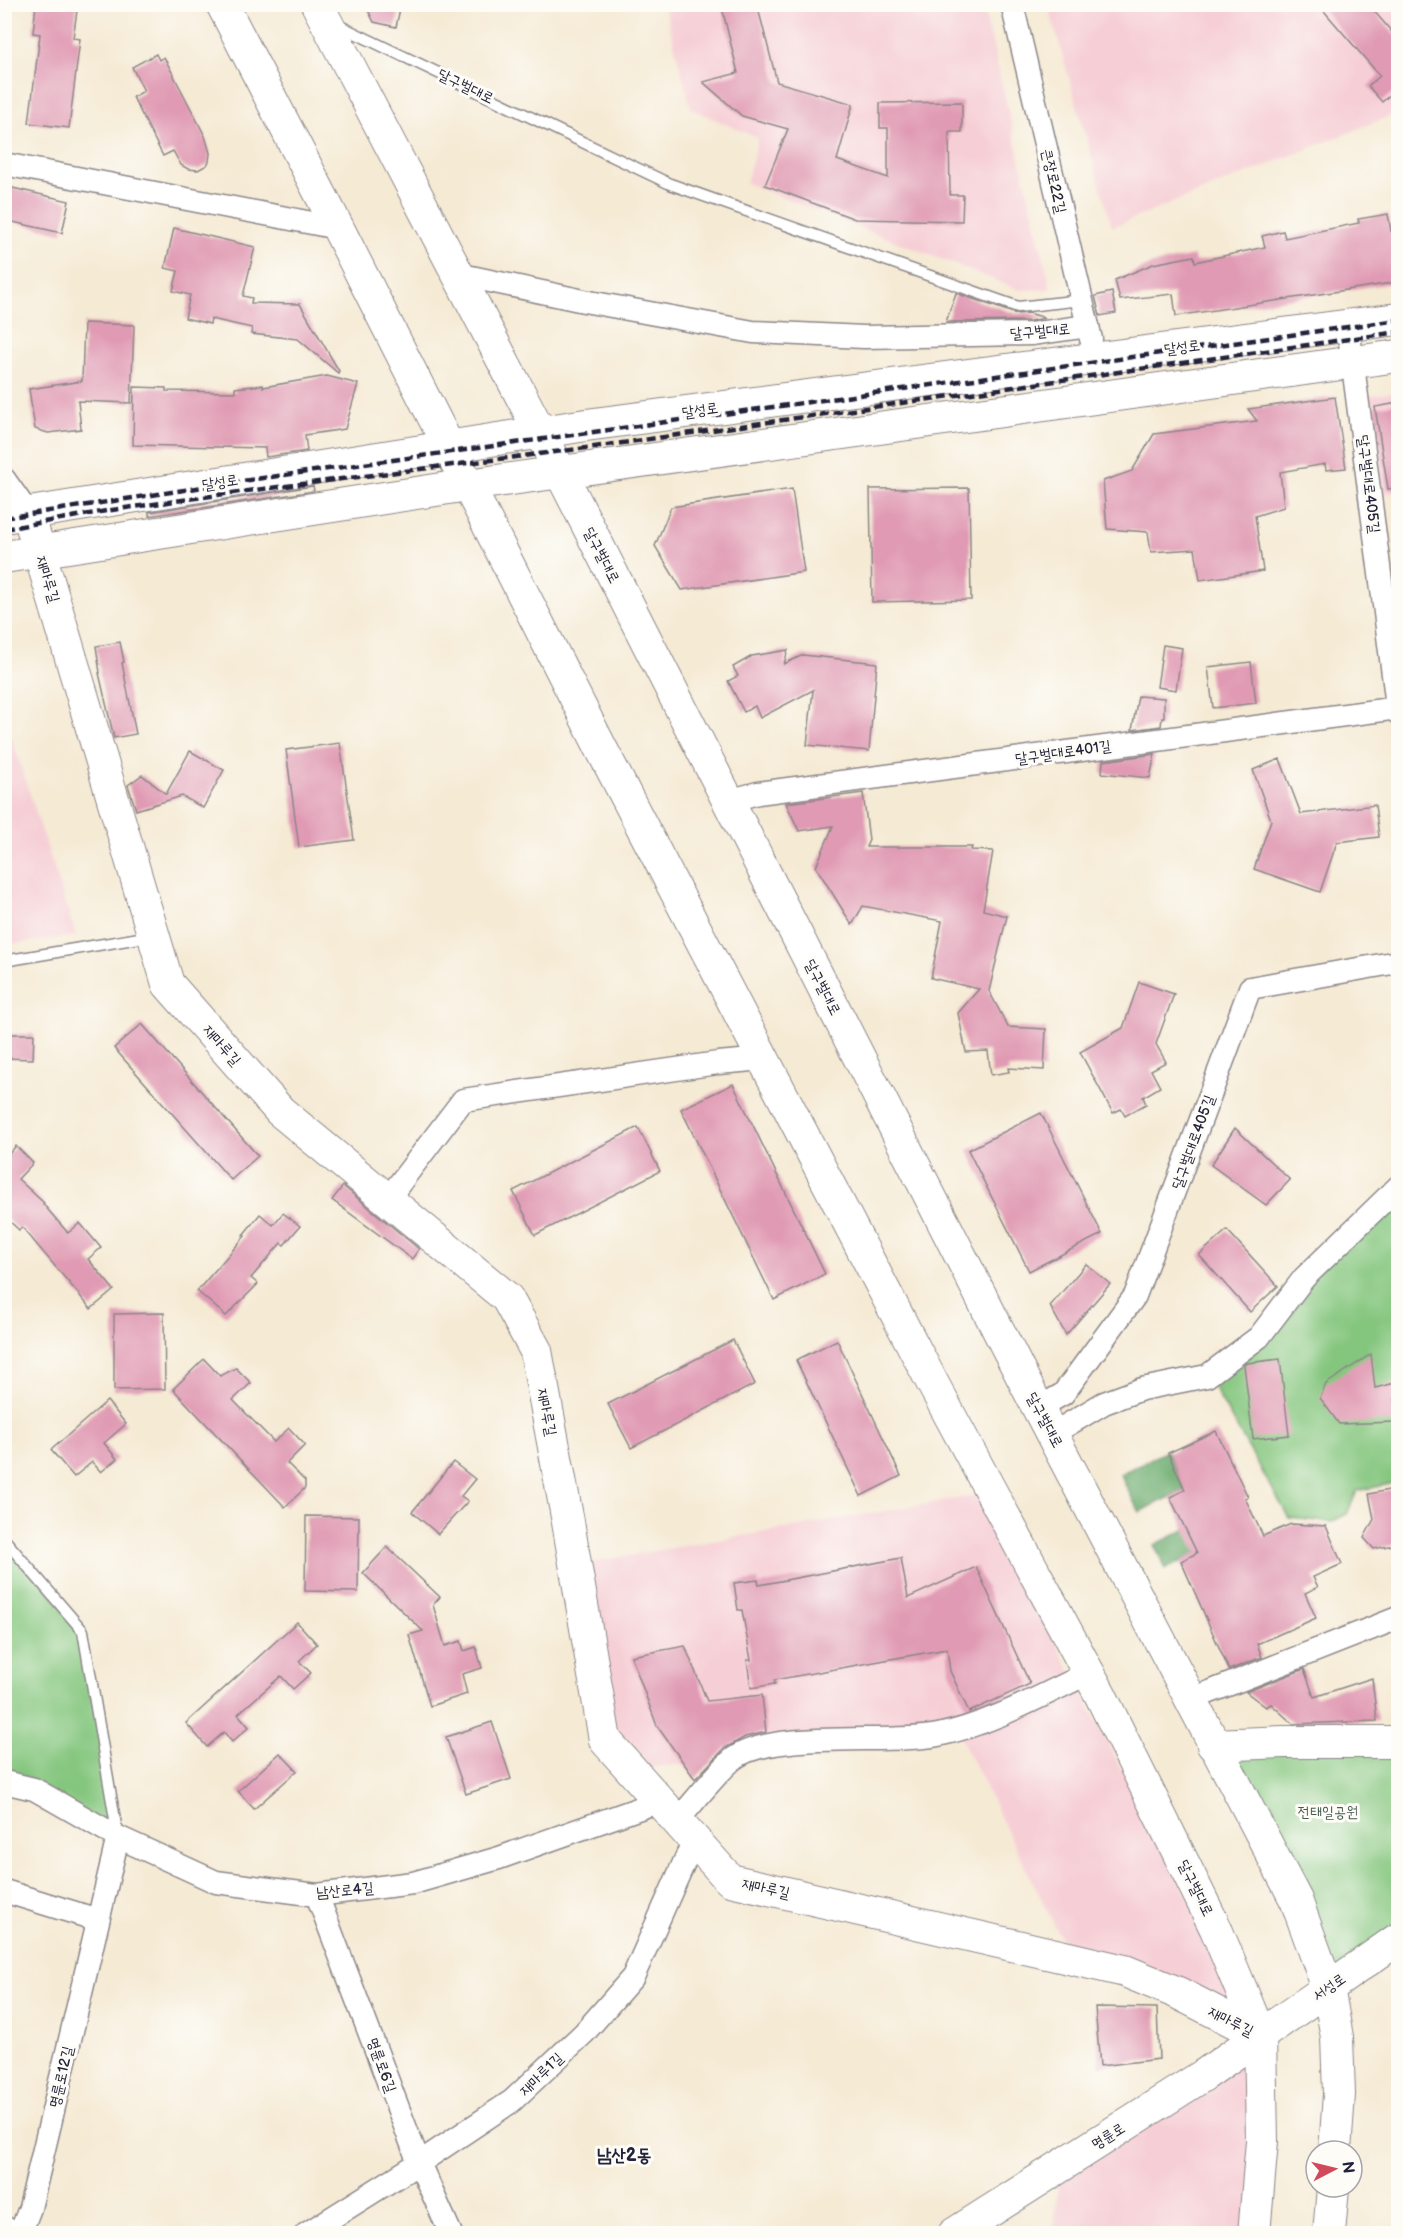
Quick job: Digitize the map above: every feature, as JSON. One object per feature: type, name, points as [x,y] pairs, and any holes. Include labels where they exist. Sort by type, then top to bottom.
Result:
[{"type":"main road","name":"달구벌대로","points":[[222,4],[601,748],[933,1384],[1089,1673],[1216,1929],[1260,2035],[1262,2142],[1254,2234]]},
{"type":"main road","name":"달구벌대로","points":[[320,12],[540,432],[1045,1421],[1296,1900],[1328,1988],[1337,2037],[1339,2094],[1336,2139]]},
{"type":"main road","name":"달성로","points":[[16,515],[540,432],[1398,319]]},
{"type":"main road","points":[[4,557],[468,485],[1398,356]]},
{"type":"main road","name":"재마루길","points":[[16,515],[39,551],[168,984],[280,1111],[507,1298],[536,1351],[605,1740],[730,1880],[1125,1971],[1178,1994],[1260,2035]]},
{"type":"main road","points":[[1213,1745],[1398,1742]]},
{"type":"main road","name":"서성로","points":[[1260,2035],[1398,1939]]},
{"type":"main road","name":"명륜로","points":[[954,2234],[1204,2075],[1260,2035]]},
{"type":"main road","points":[[1329,2234],[1332,2199]]},
{"type":"street","name":"큰장로22길","points":[[1012,4],[1095,358]]},
{"type":"street","points":[[4,164],[338,228]]},
{"type":"street","name":"달구벌대로","points":[[457,274],[753,333],[864,338],[1031,334],[1088,326]]},
{"type":"street","name":"달구벌대로405길","points":[[1348,327],[1398,710]]},
{"type":"street","points":[[4,479],[16,515]]},
{"type":"street","name":"달구벌대로401길","points":[[728,801],[758,793],[1398,710]]},
{"type":"street","name":"달구벌대로405길","points":[[1045,1421],[1135,1296],[1250,988],[1398,963]]},
{"type":"street","points":[[387,1200],[463,1100],[718,1063],[764,1059]]},
{"type":"street","points":[[1045,1421],[1142,1389],[1207,1376],[1259,1337],[1304,1278],[1398,1187]]},
{"type":"street","points":[[1192,1699],[1398,1618]]},
{"type":"street","points":[[677,1821],[733,1759],[753,1749],[790,1743],[935,1736],[992,1719],[1089,1673]]},
{"type":"street","name":"남산로4길","points":[[4,1782],[34,1789],[118,1837],[216,1881],[317,1895],[413,1883],[499,1858],[677,1821]]},
{"type":"street","name":"재마루1길","points":[[306,2234],[513,2101],[584,2033],[633,1977],[677,1821]]},
{"type":"street","name":"명륜로12길","points":[[15,2228],[30,2208],[118,1837]]},
{"type":"street","points":[[4,1891],[98,1920]]},
{"type":"street","name":"명륜로6길","points":[[317,1895],[419,2163],[451,2234]]},
{"type":"lane","name":"달구벌대로","points":[[320,12],[670,184],[1018,307],[1082,300]]},
{"type":"lane","points":[[4,961],[154,935]]},
{"type":"lane","points":[[4,1539],[83,1631],[118,1837]]},
{"type":"shaded area","points":[[664,5],[983,5],[1051,289],[1020,290],[746,183],[758,138],[691,109]]},
{"type":"shaded area","points":[[1048,5],[1398,5],[1398,113],[1112,227]]},
{"type":"shaded area","points":[[1398,392],[1398,492],[1383,493],[1368,396]]},
{"type":"shaded area","points":[[5,717],[76,936],[5,945]]},
{"type":"shaded area","points":[[979,1495],[1260,2035],[1071,1958],[953,1723],[632,1771],[605,1740],[575,1565]]},
{"type":"shaded area","points":[[1260,2035],[1254,2233],[1054,2233],[1059,2167]]},
{"type":"green space","points":[[1398,1195],[1398,1482],[1357,1491],[1347,1514],[1331,1522],[1289,1518],[1207,1376]]},
{"type":"green space","points":[[1167,1451],[1185,1490],[1139,1512],[1120,1474]]},
{"type":"green space","points":[[1193,1526],[1204,1550],[1166,1569],[1154,1545]]},
{"type":"green space","points":[[4,1539],[83,1631],[118,1837],[5,1782]]},
{"type":"green space","name":"전태일공원","points":[[1398,1742],[1398,1939],[1328,1988],[1213,1745]]},
{"type":"building","points":[[36,4],[78,4],[73,38],[80,39],[69,128],[29,123],[40,34],[33,33]]},
{"type":"building","points":[[365,4],[401,4],[396,27],[374,22]]},
{"type":"building","points":[[721,4],[757,4],[777,82],[853,104],[837,160],[888,178],[888,128],[880,128],[880,103],[962,102],[962,132],[949,132],[950,195],[963,195],[962,221],[855,219],[765,185],[788,129],[742,116],[703,82],[738,73]]},
{"type":"building","points":[[1318,4],[1368,4],[1398,39],[1398,96],[1394,91],[1382,102],[1368,86],[1380,76]]},
{"type":"building","points":[[156,54],[159,60],[164,57],[205,136],[210,153],[209,161],[207,165],[198,170],[188,169],[181,165],[173,151],[163,156],[133,97],[144,91],[132,67]]},
{"type":"building","points":[[4,186],[69,201],[62,233],[4,220]]},
{"type":"building","points":[[1388,214],[1391,231],[1398,229],[1398,282],[1176,316],[1173,294],[1120,300],[1115,280],[1153,264],[1194,256],[1195,262],[1265,247],[1262,236],[1283,231],[1285,238],[1359,223],[1358,219]]},
{"type":"building","points":[[174,228],[255,247],[243,296],[252,298],[251,303],[300,304],[339,371],[338,373],[298,339],[251,334],[252,328],[211,319],[210,324],[185,318],[190,295],[173,291],[178,271],[165,268]]},
{"type":"building","points":[[1112,292],[1116,313],[1100,316],[1095,296]]},
{"type":"building","points":[[956,293],[1016,314],[1029,313],[1045,318],[1030,321],[946,322]]},
{"type":"building","points":[[84,323],[134,325],[131,403],[78,401],[81,429],[48,433],[35,429],[29,389],[82,381]]},
{"type":"building","points":[[327,376],[358,384],[345,429],[305,435],[307,451],[266,457],[265,448],[133,445],[134,387],[166,388],[166,391],[235,392],[235,388],[263,385],[263,387]]},
{"type":"building","points":[[1335,397],[1346,468],[1326,470],[1325,464],[1280,472],[1284,507],[1255,516],[1263,571],[1200,580],[1195,549],[1151,552],[1148,532],[1107,529],[1103,481],[1132,471],[1154,434],[1257,421],[1248,409]]},
{"type":"building","points":[[1398,403],[1398,488],[1388,489],[1375,407]]},
{"type":"building","points":[[313,486],[314,491],[149,516],[149,512]]},
{"type":"building","points":[[969,488],[971,600],[872,602],[870,489]]},
{"type":"building","points":[[792,489],[804,572],[682,590],[655,546],[671,507]]},
{"type":"building","points":[[120,642],[136,734],[114,738],[99,673],[96,646]]},
{"type":"building","points":[[1163,645],[1182,648],[1176,690],[1157,687]]},
{"type":"building","points":[[788,650],[784,664],[803,655],[877,663],[869,751],[807,745],[813,690],[760,718],[755,706],[744,712],[728,681],[738,676],[733,667],[752,656]]},
{"type":"building","points":[[1251,662],[1256,703],[1213,708],[1208,667]]},
{"type":"building","points":[[1138,696],[1164,698],[1164,718],[1162,718],[1161,726],[1132,730]]},
{"type":"building","points":[[340,743],[354,840],[299,847],[286,750]]},
{"type":"building","points":[[190,751],[224,770],[203,808],[182,796],[136,810],[128,785],[142,775],[166,794]]},
{"type":"building","points":[[1155,754],[1150,778],[1102,773],[1103,761]]},
{"type":"building","points":[[1280,759],[1301,814],[1375,805],[1379,837],[1337,842],[1320,892],[1254,869],[1271,820],[1253,770]]},
{"type":"building","points":[[863,793],[869,840],[866,847],[972,847],[971,850],[993,851],[983,910],[1007,916],[989,991],[1008,1027],[1046,1029],[1044,1070],[1008,1068],[1009,1072],[991,1075],[988,1051],[966,1052],[958,1013],[979,989],[931,978],[942,921],[863,906],[852,925],[816,867],[833,826],[799,831],[786,803]]},
{"type":"building","points":[[1139,982],[1174,994],[1156,1044],[1166,1062],[1151,1070],[1160,1087],[1143,1097],[1146,1104],[1125,1116],[1121,1109],[1113,1113],[1080,1052],[1123,1028]]},
{"type":"building","points":[[142,1024],[258,1156],[231,1180],[114,1048]]},
{"type":"building","points":[[4,1034],[34,1034],[33,1059],[4,1058]]},
{"type":"building","points":[[733,1084],[825,1274],[774,1300],[681,1109]]},
{"type":"building","points":[[1041,1113],[1102,1234],[1029,1271],[968,1150]]},
{"type":"building","points":[[638,1127],[660,1171],[535,1235],[513,1191]]},
{"type":"building","points":[[1235,1128],[1290,1180],[1266,1205],[1211,1165]]},
{"type":"building","points":[[16,1146],[33,1163],[18,1179],[44,1203],[68,1233],[80,1223],[101,1248],[88,1259],[114,1290],[91,1309],[22,1227],[19,1230],[4,1216],[4,1159]]},
{"type":"building","points":[[343,1186],[419,1249],[412,1259],[332,1200]]},
{"type":"building","points":[[283,1213],[300,1226],[284,1245],[281,1243],[251,1278],[258,1284],[226,1316],[197,1291],[245,1236],[243,1235],[260,1214],[273,1225]]},
{"type":"building","points":[[1227,1230],[1278,1286],[1250,1312],[1199,1255]]},
{"type":"building","points":[[1086,1264],[1110,1284],[1066,1335],[1050,1306]]},
{"type":"building","points":[[164,1313],[165,1389],[114,1390],[114,1314]]},
{"type":"building","points":[[733,1340],[755,1384],[631,1448],[608,1404]]},
{"type":"building","points":[[837,1340],[901,1476],[861,1496],[796,1360]]},
{"type":"building","points":[[1371,1354],[1375,1388],[1395,1383],[1395,1422],[1339,1424],[1320,1398],[1326,1384]]},
{"type":"building","points":[[204,1359],[220,1376],[236,1368],[251,1383],[233,1400],[274,1442],[289,1428],[305,1445],[287,1463],[305,1481],[305,1488],[285,1507],[173,1389]]},
{"type":"building","points":[[1280,1359],[1289,1435],[1253,1439],[1244,1365]]},
{"type":"building","points":[[107,1401],[126,1424],[104,1443],[117,1459],[101,1472],[92,1462],[74,1477],[51,1450]]},
{"type":"building","points":[[1216,1431],[1248,1497],[1245,1498],[1263,1536],[1291,1524],[1326,1526],[1342,1564],[1313,1577],[1318,1587],[1305,1593],[1316,1618],[1257,1644],[1262,1657],[1229,1670],[1181,1561],[1197,1553],[1170,1497],[1185,1490],[1168,1453]]},
{"type":"building","points":[[453,1462],[475,1479],[461,1496],[468,1501],[438,1534],[412,1512]]},
{"type":"building","points":[[1398,1488],[1398,1544],[1374,1549],[1364,1538],[1374,1519],[1369,1494]]},
{"type":"building","points":[[306,1516],[359,1517],[358,1592],[305,1591]]},
{"type":"building","points":[[387,1547],[440,1597],[433,1605],[445,1646],[461,1641],[464,1651],[476,1647],[482,1668],[462,1674],[467,1694],[430,1706],[409,1635],[423,1631],[363,1573]]},
{"type":"building","points":[[901,1558],[908,1598],[976,1567],[1030,1684],[969,1712],[950,1671],[947,1649],[774,1680],[775,1684],[751,1688],[747,1660],[751,1660],[742,1610],[738,1610],[734,1583],[758,1580],[759,1585]]},
{"type":"building","points":[[297,1622],[317,1644],[299,1661],[311,1673],[293,1689],[281,1676],[238,1714],[249,1727],[232,1742],[224,1732],[207,1747],[186,1723]]},
{"type":"building","points":[[685,1646],[707,1701],[762,1695],[766,1732],[745,1737],[725,1748],[695,1779],[657,1726],[631,1656]]},
{"type":"building","points":[[1304,1669],[1314,1697],[1372,1678],[1377,1721],[1293,1724],[1271,1704],[1266,1707],[1246,1692]]},
{"type":"building","points":[[492,1722],[511,1779],[466,1794],[446,1737]]},
{"type":"building","points":[[280,1753],[297,1771],[254,1809],[238,1791]]},
{"type":"building","points":[[1095,2007],[1157,2008],[1159,2059],[1100,2066]]},
{"type":"railway","points":[[4,518],[242,481],[1398,320]]},
{"type":"railway","points":[[4,529],[112,510],[239,492],[594,447],[1398,332]]},
{"type":"district","name":"남산2동","points":[[624,2155]]}]
